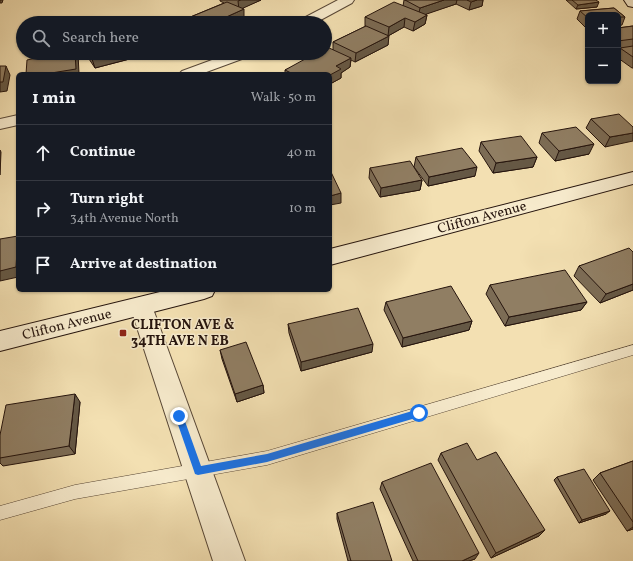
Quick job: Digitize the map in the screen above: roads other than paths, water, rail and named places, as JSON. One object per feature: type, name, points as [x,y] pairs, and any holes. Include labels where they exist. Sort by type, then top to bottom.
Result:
[{"type":"street","points":[[318,16],[348,0]]},
{"type":"street","points":[[630,0],[633,3]]},
{"type":"street","points":[[193,72],[226,60]]},
{"type":"street","points":[[0,124],[16,120]]},
{"type":"street","name":"Clifton Avenue","points":[[332,256],[633,178]]},
{"type":"street","name":"Clifton Avenue","points":[[0,341],[196,292]]},
{"type":"street","points":[[141,306],[229,561]]},
{"type":"lane","points":[[0,513],[75,492],[267,458],[633,350]]},
{"type":"place","name":"CLIFTON AVE & 34TH AVE N EB","points":[[123,333]]}]
